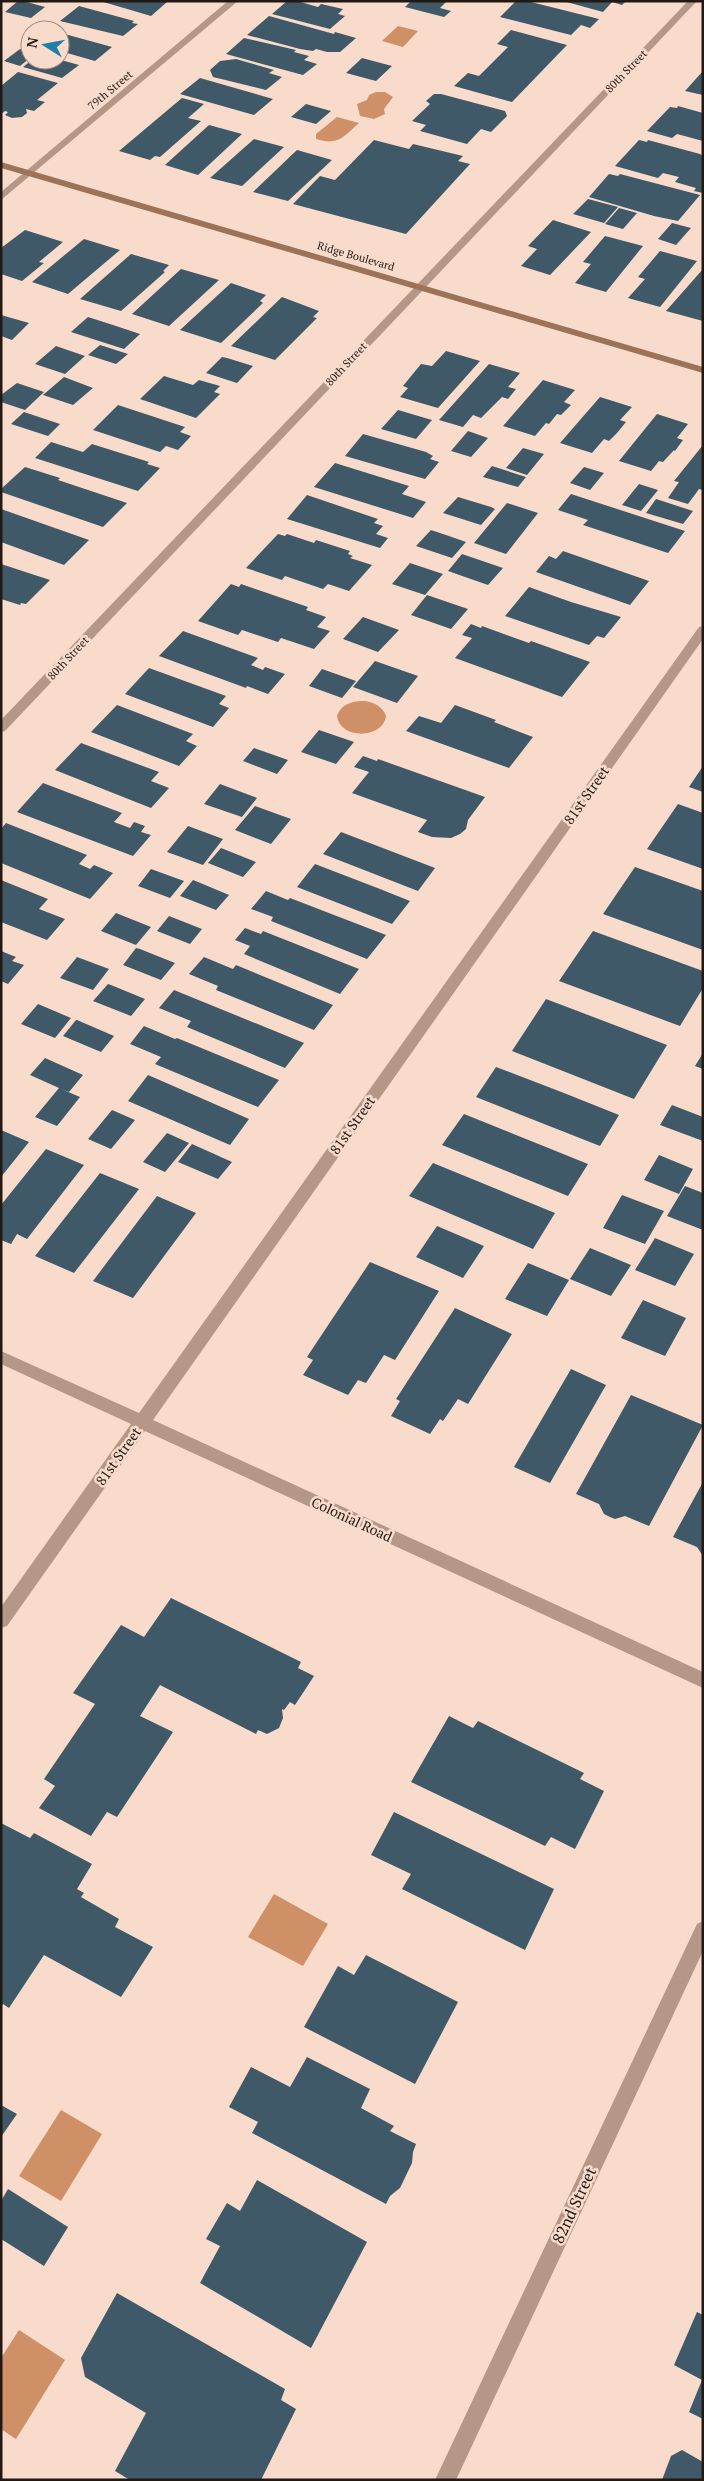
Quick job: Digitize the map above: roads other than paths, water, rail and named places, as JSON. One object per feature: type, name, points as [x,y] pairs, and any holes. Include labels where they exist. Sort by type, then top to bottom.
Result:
[{"type":"street","name":"79th Street","points":[[1,197],[234,1]]},
{"type":"street","name":"80th Street","points":[[1,728],[692,1]]},
{"type":"street","name":"Ridge Boulevard","points":[[1,165],[703,370]]},
{"type":"street","name":"81st Street","points":[[1,1621],[703,630]]},
{"type":"street","name":"Colonial Road","points":[[1,1357],[703,1680]]},
{"type":"street","name":"82nd Street","points":[[445,2480],[703,1930]]}]
